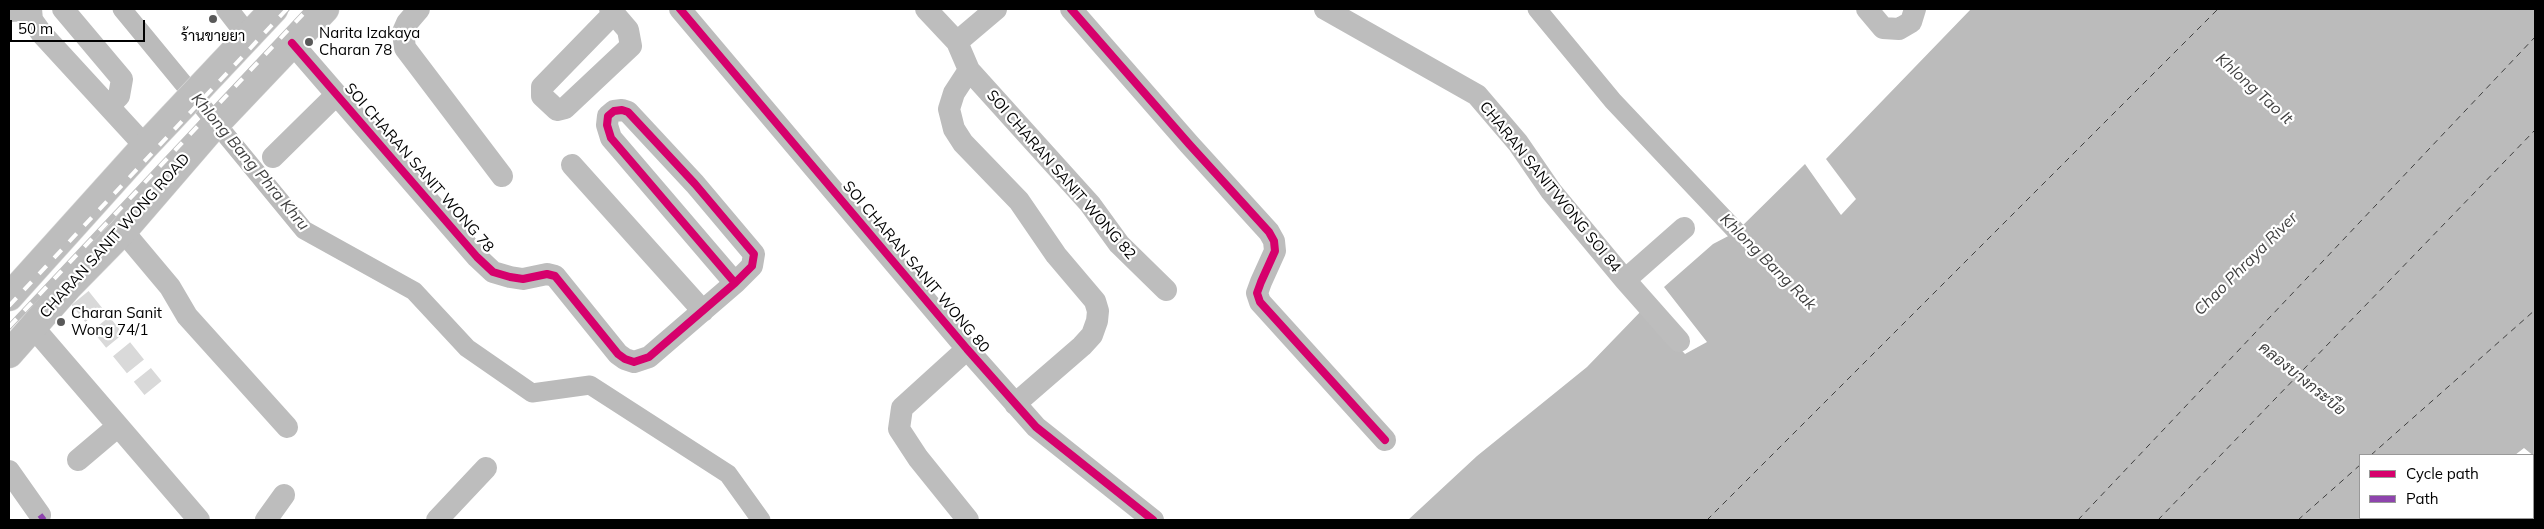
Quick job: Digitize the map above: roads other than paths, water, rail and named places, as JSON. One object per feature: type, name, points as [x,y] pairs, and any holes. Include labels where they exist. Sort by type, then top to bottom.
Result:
[{"type":"main road","points":[[9,297],[145,146],[274,9]]},
{"type":"main road","name":"CHARAN SANIT WONG ROAD","points":[[9,354],[32,327],[74,292],[123,231],[217,122],[324,9]]},
{"type":"street","points":[[63,9],[122,79],[119,96],[109,106]]},
{"type":"street","points":[[227,9],[248,36]]},
{"type":"street","points":[[419,9],[407,23],[403,32],[405,48],[502,176]]},
{"type":"street","name":"SOI CHARAN SANIT WONG 80","points":[[680,9],[1015,404],[1050,440],[1153,520]]},
{"type":"street","name":"SOI CHARAN SANIT WONG 82","points":[[926,9],[957,42],[969,70],[1090,204],[1119,244],[1166,290]]},
{"type":"street","points":[[957,42],[996,9]]},
{"type":"street","points":[[1071,9],[1188,144],[1269,232],[1274,241],[1275,251],[1260,282],[1257,293],[1260,302],[1385,440]]},
{"type":"street","name":"CHARAN SANITWONG SOI 84","points":[[1325,9],[1477,95],[1518,143],[1551,191],[1679,341]]},
{"type":"street","points":[[1867,9],[1883,28],[1899,29],[1911,22],[1916,9]]},
{"type":"street","points":[[9,11],[31,10],[32,20],[42,34],[90,89],[109,106],[145,146]]},
{"type":"street","name":"SOI CHARAN SANIT WONG 78","points":[[292,43],[471,250],[493,272],[523,279],[546,274],[555,276],[618,354],[625,359],[634,362],[649,357],[734,283],[752,266],[754,254],[695,184],[628,112],[622,110],[614,111],[608,116],[607,125],[611,138],[734,283]]},
{"type":"street","points":[[969,70],[954,93],[949,110],[954,129],[963,143],[1019,202],[1056,255],[1094,301],[1098,311],[1092,335],[1082,346],[1015,404]]},
{"type":"street","points":[[273,157],[336,95]]},
{"type":"street","points":[[572,165],[703,310]]},
{"type":"street","points":[[1625,280],[1684,228]]},
{"type":"street","points":[[123,231],[170,287],[188,316],[287,428]]},
{"type":"street","points":[[32,327],[199,520]]},
{"type":"street","points":[[967,349],[902,408],[899,429],[918,458],[968,520]]},
{"type":"street","points":[[78,460],[117,427]]},
{"type":"street","points":[[437,520],[486,468]]},
{"type":"street","points":[[9,471],[40,515]]},
{"type":"street","points":[[266,520],[284,496]]},
{"type":"water","points":[[1971,9],[2535,9],[2535,457],[2534,454],[2524,448],[2516,454],[2359,454],[2359,519],[2503,520],[1408,520],[1477,456],[1587,367],[1644,308],[1685,354],[1707,342],[1664,287],[1713,244],[1736,232],[1805,164],[1841,215],[1856,199],[1826,159]]},
{"type":"waterway","name":"Khlong Bang Phra Khru","points":[[122,9],[304,230],[414,291],[467,348],[532,393],[590,385],[728,474],[761,520]]},
{"type":"waterway","name":"Khlong Bang Rak","points":[[1537,9],[1613,101],[1754,250]]},
{"type":"tunnel","points":[[80,298],[153,388]]},
{"type":"railway","points":[[9,306],[287,9]]},
{"type":"railway","points":[[9,327],[308,9]]},
{"type":"place","name":"ร้านขายยา","points":[[213,19]]},
{"type":"place","name":"Narita Izakaya Charan 78","points":[[309,42]]},
{"type":"place","name":"Charan Sanit Wong 74/1","points":[[61,322]]},
{"type":"water label","name":"Khlong Tao It","points":[[2254,89]]},
{"type":"water label","name":"Chao Phraya River","points":[[2246,264]]},
{"type":"water label","name":"คลองบางกระบือ","points":[[2302,379]]}]
